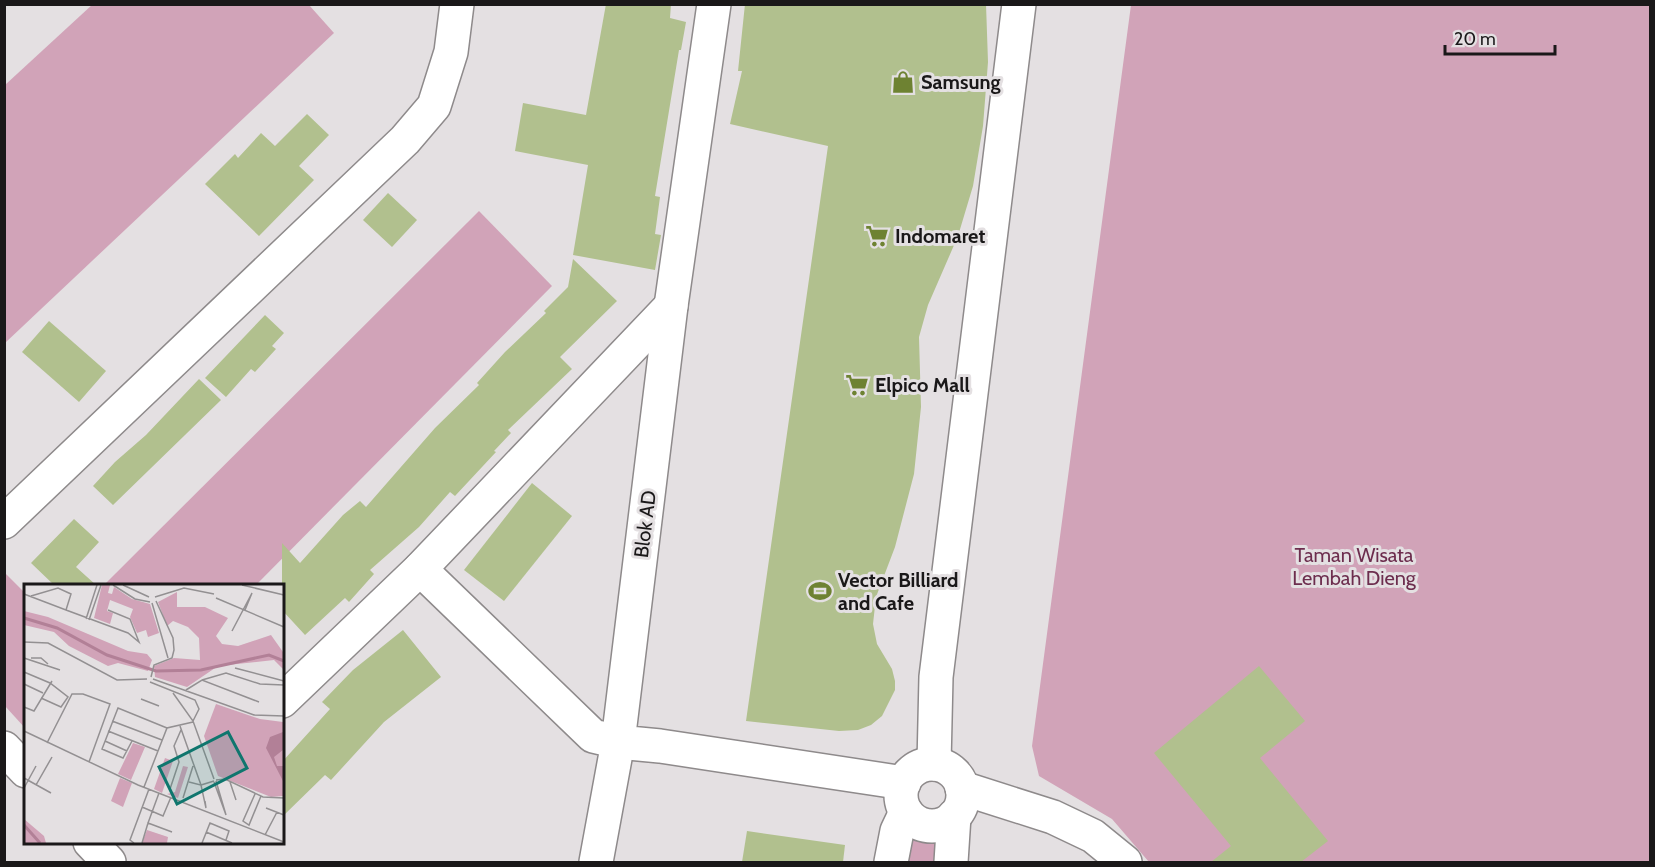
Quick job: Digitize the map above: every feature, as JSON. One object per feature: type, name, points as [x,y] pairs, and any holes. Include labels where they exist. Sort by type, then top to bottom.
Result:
[{"type":"street","points":[[4,522],[405,140],[434,106],[451,52],[457,4]]},
{"type":"street","name":"Blok AD","points":[[596,862],[618,742],[671,306],[714,4]]},
{"type":"street","points":[[934,765],[936,677],[1019,4]]},
{"type":"street","points":[[284,699],[420,569],[671,306]]},
{"type":"street","points":[[420,569],[593,736],[618,742],[660,747],[905,798],[920,824],[939,826],[958,802]]},
{"type":"street","points":[[4,748],[24,769]]},
{"type":"street","points":[[891,862],[905,798],[916,769],[924,765],[934,765],[952,771],[958,778],[958,802],[951,862]]},
{"type":"street","points":[[958,802],[1053,816],[1093,836],[1125,862]]},
{"type":"street","points":[[91,843],[109,862]]},
{"type":"green space","points":[[93,4],[309,5],[334,33],[5,343],[5,85]]},
{"type":"green space","name":"Taman Wisata Lembah Dieng","points":[[1131,5],[1650,5],[1650,862],[1149,862],[1112,819],[1039,776],[1032,746]]},
{"type":"green space","points":[[479,211],[552,286],[257,584],[105,584]]},
{"type":"green space","points":[[4,572],[24,592],[24,727],[5,706]]},
{"type":"green space","points":[[910,834],[931,835],[941,846],[942,862],[897,862]]},
{"type":"building","points":[[606,4],[671,4],[670,18],[686,22],[681,50],[679,50],[655,196],[660,197],[655,234],[661,235],[655,270],[573,255],[588,165],[515,151],[523,103],[586,115]]},
{"type":"building","name":"Elpico Mall","points":[[745,4],[986,4],[988,62],[983,126],[973,186],[958,236],[928,305],[919,337],[921,407],[914,474],[895,547],[876,597],[873,624],[877,644],[892,669],[895,690],[882,716],[871,725],[858,730],[839,731],[746,721],[828,146],[730,124],[742,71],[738,71]]},
{"type":"building","points":[[307,114],[329,135],[299,166],[314,180],[259,236],[205,184],[235,154],[238,158],[261,133],[275,146]]},
{"type":"building","points":[[388,193],[417,220],[392,247],[363,220]]},
{"type":"building","points":[[573,259],[617,301],[560,357],[572,369],[508,430],[511,433],[494,451],[496,452],[455,496],[450,492],[419,527],[370,570],[374,574],[349,602],[345,598],[305,635],[284,612],[282,543],[300,563],[343,515],[360,501],[366,507],[435,428],[479,385],[477,383],[505,352],[546,313],[544,311],[568,287]]},
{"type":"building","points":[[265,315],[284,333],[272,346],[276,349],[255,372],[251,369],[226,397],[205,378]]},
{"type":"building","points":[[49,321],[106,371],[79,402],[22,352]]},
{"type":"building","points":[[199,379],[221,400],[113,505],[93,486]]},
{"type":"building","points":[[532,483],[572,516],[504,601],[464,570]]},
{"type":"building","points":[[74,519],[99,542],[76,567],[95,584],[53,584],[31,563]]},
{"type":"building","points":[[403,630],[441,677],[384,722],[331,780],[325,775],[284,815],[284,760],[330,709],[322,702],[353,670]]},
{"type":"building","points":[[1259,666],[1305,721],[1260,758],[1328,841],[1301,862],[1211,862],[1231,846],[1154,753]]},
{"type":"building","points":[[747,831],[845,845],[843,862],[742,862]]},
{"type":"place","name":"Samsung","points":[[903,82]]},
{"type":"place","name":"Indomaret","points":[[877,236]]},
{"type":"place","name":"Elpico Mall","points":[[857,385]]},
{"type":"place","name":"Vector Billiard and Cafe","points":[[820,591]]}]
